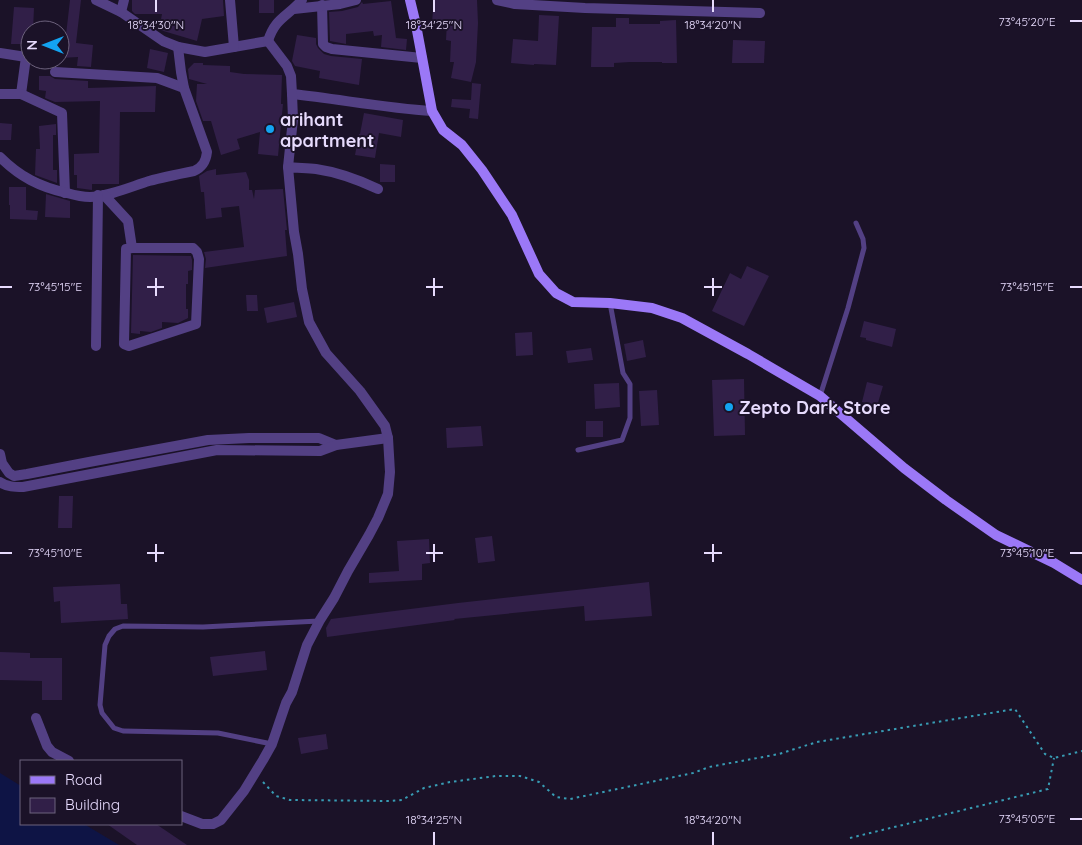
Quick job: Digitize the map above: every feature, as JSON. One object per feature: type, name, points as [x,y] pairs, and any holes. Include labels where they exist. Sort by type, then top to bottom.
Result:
[{"type":"main road","points":[[410,0],[432,111],[443,130],[462,145],[482,170],[512,215],[540,274],[556,293],[573,302],[610,303],[652,308],[682,318],[748,354],[820,396],[904,468],[946,500],[996,534],[1054,563],[1082,580]]},
{"type":"street","points":[[96,0],[121,12],[163,41],[178,47],[205,52],[268,41]]},
{"type":"street","points":[[121,12],[124,0]]},
{"type":"street","points":[[230,0],[234,47]]},
{"type":"street","points":[[268,41],[271,31],[277,22],[302,0]]},
{"type":"street","points":[[294,8],[340,4],[356,0]]},
{"type":"street","points":[[497,0],[515,4],[633,5],[760,13]]},
{"type":"street","points":[[322,6],[324,44],[326,47],[422,58]]},
{"type":"street","points":[[182,816],[202,824],[213,824],[221,820],[244,791],[264,760],[295,684],[308,645],[320,620],[369,535],[388,494],[390,472],[388,438],[384,426],[360,391],[326,354],[309,322],[294,232],[288,167],[293,119],[291,76],[287,66],[268,41]]},
{"type":"street","points":[[0,157],[12,169],[34,183],[65,193],[89,197],[200,168],[206,161],[207,152],[184,88],[178,47]]},
{"type":"street","points":[[0,53],[26,57],[21,94]]},
{"type":"street","points":[[55,72],[157,78],[184,88]]},
{"type":"street","points":[[0,94],[21,94],[62,113],[65,193]]},
{"type":"street","points":[[292,94],[400,109],[432,111]]},
{"type":"street","points":[[288,167],[317,169],[362,182],[378,189]]},
{"type":"street","points":[[101,195],[128,221],[132,248]]},
{"type":"street","points":[[96,346],[101,195]]},
{"type":"street","points":[[132,248],[193,248],[197,252],[199,259],[196,324],[129,346],[124,344],[126,249],[132,248]]},
{"type":"street","points":[[0,454],[2,463],[9,473],[14,476],[208,440],[319,438],[336,445]]},
{"type":"street","points":[[0,482],[13,487],[23,487],[217,450],[320,451],[336,445],[388,438]]},
{"type":"street","points":[[36,718],[47,746],[52,752],[67,760]]},
{"type":"lane","points":[[820,396],[848,308],[864,248],[863,239],[856,223]]},
{"type":"lane","points":[[578,450],[622,440],[630,418],[630,384],[623,373],[610,303]]},
{"type":"lane","points":[[272,744],[218,733],[123,731],[114,728],[102,713],[100,705],[105,645],[109,636],[123,626],[203,627],[320,620]]},
{"type":"path","points":[[255,774],[276,796],[290,800],[402,800],[424,788],[450,782],[496,776],[520,776],[540,782],[556,797],[570,799],[693,773],[709,767],[779,754],[817,742],[1015,709],[1045,754],[1054,758],[1082,751]]},
{"type":"path","points":[[850,838],[1048,789],[1054,758]]},
{"type":"shaded area","points":[[0,773],[20,785],[20,825],[86,825],[119,845],[0,845]]},
{"type":"building","points":[[70,0],[81,0],[76,43],[93,45],[91,67],[77,66],[78,57],[70,57],[70,20],[68,20]]},
{"type":"building","points":[[132,0],[223,0],[224,16],[202,19],[197,41],[159,30],[162,14],[135,14],[132,11]]},
{"type":"building","points":[[259,0],[274,0],[274,13],[259,13]]},
{"type":"building","points":[[434,0],[477,0],[476,62],[471,82],[451,78],[454,62],[450,62],[451,41],[446,40],[447,22],[432,22]]},
{"type":"building","points":[[391,1],[396,38],[407,39],[406,50],[381,47],[382,35],[374,36],[373,31],[346,34],[346,44],[330,41],[329,12],[358,7],[362,2],[363,4]]},
{"type":"building","points":[[14,7],[34,8],[33,20],[20,20],[20,44],[11,44]]},
{"type":"building","points":[[539,15],[559,16],[556,65],[511,63],[513,39],[538,41]]},
{"type":"building","points":[[616,18],[629,18],[629,24],[660,24],[660,21],[676,20],[677,63],[630,62],[614,63],[614,67],[591,67],[592,27],[616,27]]},
{"type":"building","points":[[297,35],[316,38],[318,48],[324,54],[362,59],[359,85],[319,78],[320,71],[295,66],[292,61]]},
{"type":"building","points":[[733,40],[765,41],[764,63],[732,63]]},
{"type":"building","points":[[150,49],[168,53],[164,72],[147,68]]},
{"type":"building","points":[[194,63],[230,66],[230,72],[244,74],[282,75],[281,104],[283,104],[278,156],[258,154],[260,132],[237,139],[240,149],[221,155],[211,121],[203,121],[196,101],[197,84],[207,84],[189,79],[188,69]]},
{"type":"building","points":[[39,76],[88,81],[88,88],[156,86],[155,112],[120,112],[119,184],[92,184],[92,190],[77,188],[77,175],[74,175],[74,154],[99,153],[100,101],[55,102],[45,98],[46,91],[39,90]]},
{"type":"building","points":[[472,83],[481,84],[478,119],[469,118],[470,109],[451,107],[452,99],[471,100]]},
{"type":"building","points":[[364,113],[403,120],[401,137],[379,133],[375,158],[355,155]]},
{"type":"building","points":[[0,123],[12,124],[11,140],[0,140]]},
{"type":"building","points":[[56,124],[56,135],[53,135],[53,170],[57,170],[57,183],[35,175],[36,149],[40,149],[39,126]]},
{"type":"building","points":[[380,164],[395,165],[395,182],[380,182]]},
{"type":"building","points":[[216,169],[216,175],[246,172],[249,180],[249,190],[252,190],[254,199],[255,190],[283,189],[287,230],[285,230],[287,256],[205,268],[206,259],[204,252],[244,247],[239,206],[221,208],[222,217],[206,219],[204,192],[201,192],[199,176],[207,171]]},
{"type":"building","points":[[9,187],[26,187],[26,210],[38,211],[37,220],[10,219]]},
{"type":"building","points":[[46,194],[70,201],[70,218],[45,217]]},
{"type":"building","points":[[133,255],[191,256],[192,270],[188,271],[188,284],[186,284],[188,318],[178,323],[162,322],[162,328],[151,332],[140,331],[140,334],[131,333]]},
{"type":"building","points":[[747,266],[769,276],[744,326],[712,311],[730,273],[741,279]]},
{"type":"building","points":[[246,295],[257,295],[258,311],[247,311]]},
{"type":"building","points":[[294,302],[297,317],[267,323],[264,308]]},
{"type":"building","points":[[864,321],[896,329],[892,347],[860,337]]},
{"type":"building","points":[[532,332],[533,355],[516,356],[515,333]]},
{"type":"building","points":[[643,340],[646,357],[627,361],[624,344]]},
{"type":"building","points":[[591,348],[593,360],[568,363],[566,351]]},
{"type":"building","name":"Zepto Dark Store","points":[[744,379],[745,435],[714,436],[712,380]]},
{"type":"building","points":[[867,382],[883,386],[877,406],[862,402]]},
{"type":"building","points":[[619,383],[620,407],[595,409],[594,384]]},
{"type":"building","points":[[657,390],[659,425],[641,426],[639,391]]},
{"type":"building","points":[[586,421],[603,421],[603,437],[586,437]]},
{"type":"building","points":[[481,426],[483,446],[447,448],[446,428]]},
{"type":"building","points":[[59,496],[73,496],[72,528],[58,528]]},
{"type":"building","points":[[492,536],[495,561],[478,563],[475,538]]},
{"type":"building","points":[[429,539],[430,563],[422,564],[422,580],[369,583],[369,573],[399,571],[397,541]]},
{"type":"building","points":[[649,582],[652,616],[585,621],[584,606],[454,619],[327,637],[326,628],[331,619]]},
{"type":"building","points":[[120,584],[121,604],[127,604],[128,619],[61,623],[60,601],[54,602],[53,587]]},
{"type":"building","points":[[265,651],[267,670],[213,676],[210,657]]},
{"type":"building","points":[[0,652],[30,653],[30,658],[62,658],[62,700],[42,700],[42,681],[0,680]]},
{"type":"building","points":[[326,734],[328,749],[301,754],[298,738]]},
{"type":"building","points":[[108,825],[157,825],[187,845],[137,845]]},
{"type":"place","name":"arihant apartment","points":[[270,129]]},
{"type":"place","name":"Zepto Dark Store","points":[[729,407]]}]
